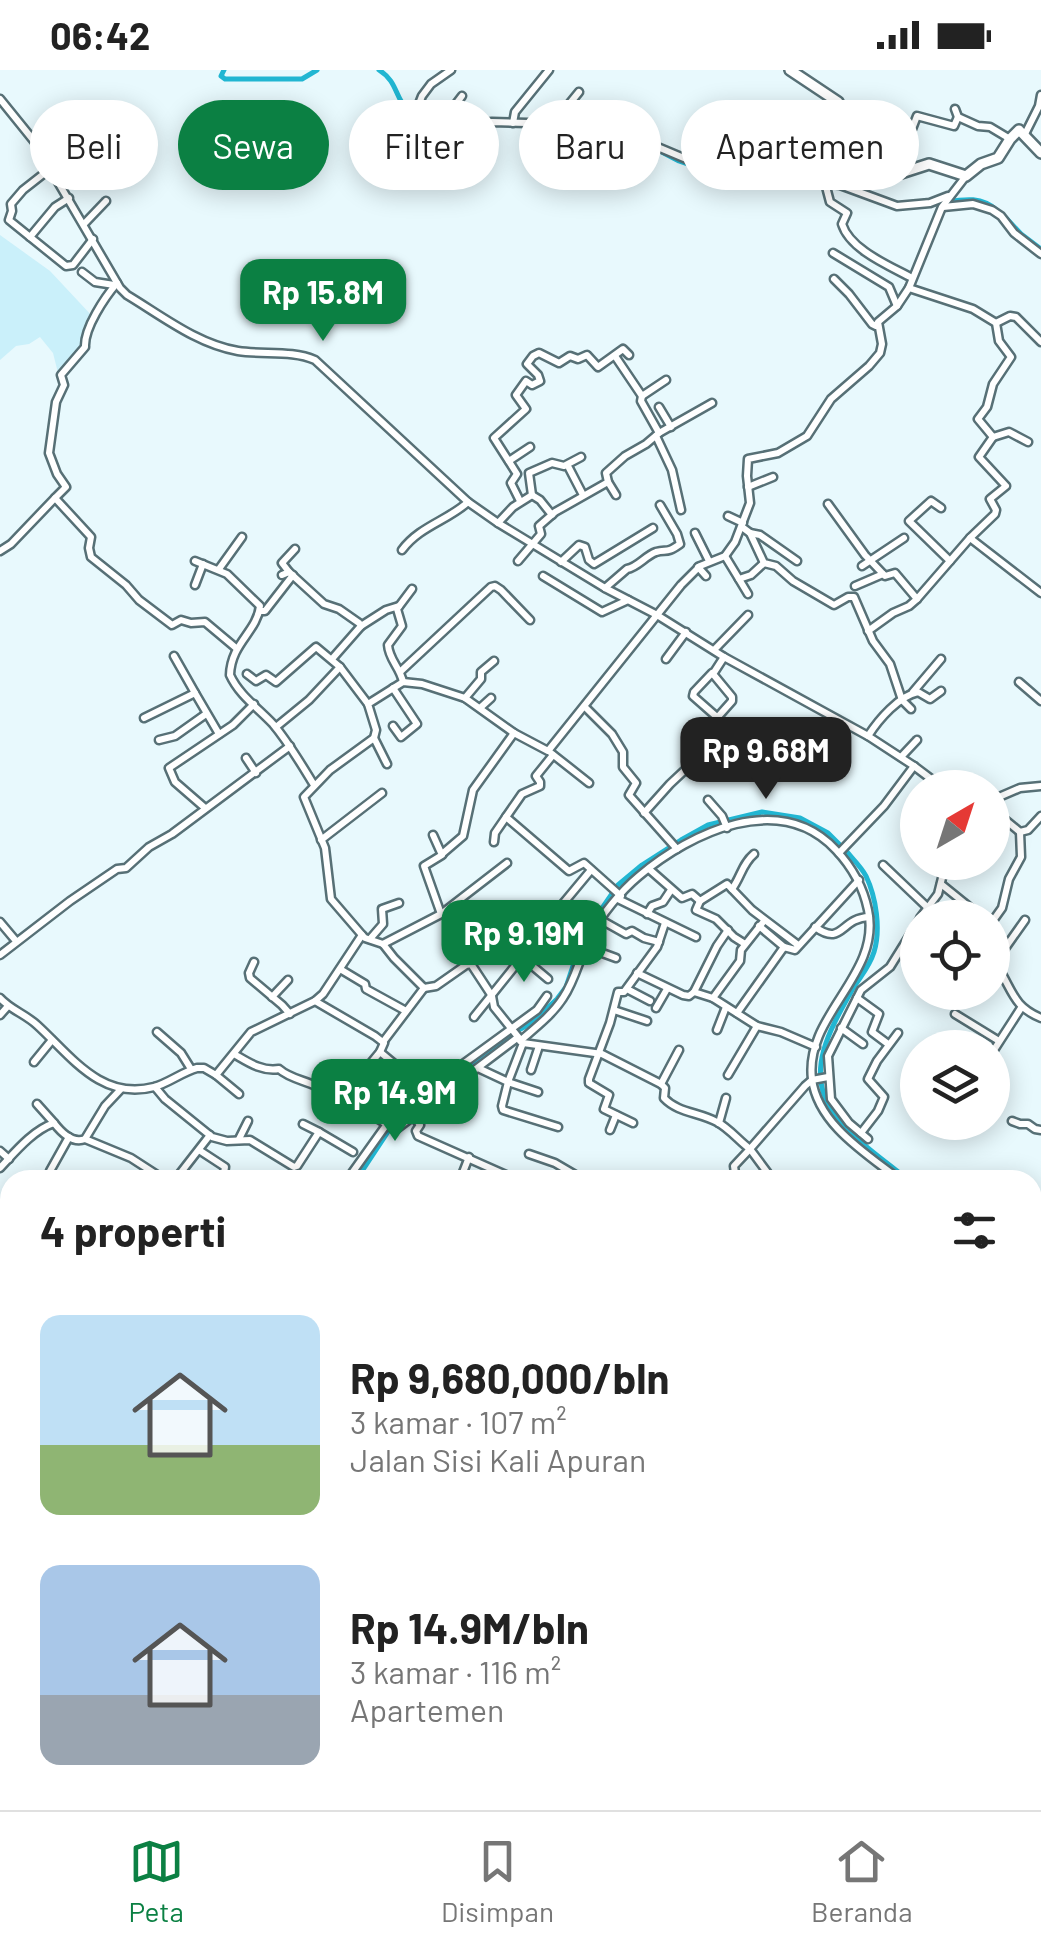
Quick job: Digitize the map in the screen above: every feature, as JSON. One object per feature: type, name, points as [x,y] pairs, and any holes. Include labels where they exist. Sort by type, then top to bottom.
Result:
[{"type":"street","points":[[420,100],[431,84],[451,70]]},
{"type":"street","points":[[513,123],[515,112],[549,70]]},
{"type":"street","points":[[790,70],[835,100]]},
{"type":"street","points":[[572,100],[578,92]]},
{"type":"street","points":[[1025,134],[1041,95]]},
{"type":"street","points":[[459,100],[462,96]]},
{"type":"street","points":[[0,100],[30,136]]},
{"type":"street","points":[[0,120],[10,111]]},
{"type":"street","points":[[919,117],[954,126],[957,113],[1010,139]]},
{"type":"street","points":[[1031,124],[1041,116]]},
{"type":"street","points":[[499,123],[519,123]]},
{"type":"street","points":[[834,279],[876,326],[909,288],[945,202],[966,176],[981,164],[998,158],[1018,131],[1041,153]]},
{"type":"street","points":[[919,167],[928,164],[966,176]]},
{"type":"street","points":[[30,184],[11,204],[8,218],[63,265],[69,266],[93,239]]},
{"type":"street","points":[[64,190],[116,284],[127,294],[212,345],[316,360],[468,502],[532,545],[868,736],[919,770]]},
{"type":"street","points":[[826,190],[830,202],[847,213],[842,224],[844,232],[876,259],[912,278]]},
{"type":"street","points":[[857,190],[897,206],[945,202],[992,210],[1041,254]]},
{"type":"street","points":[[30,237],[52,210],[69,198]]},
{"type":"street","points":[[84,224],[106,202]]},
{"type":"street","points":[[833,253],[889,286],[897,306]]},
{"type":"street","points":[[82,272],[95,282],[116,284]]},
{"type":"street","points":[[0,551],[66,488],[49,453],[56,402],[64,385],[61,374],[84,348],[85,334],[116,284]]},
{"type":"street","points":[[909,288],[973,309],[996,323],[999,341],[1011,356],[978,419],[992,437]]},
{"type":"street","points":[[996,323],[1016,316],[1041,342]]},
{"type":"street","points":[[494,842],[495,833],[522,794],[540,786],[536,776],[551,753],[657,615],[698,567],[725,556],[736,542],[750,503],[748,459],[778,454],[808,436],[831,399],[882,349],[878,322]]},
{"type":"street","points":[[520,501],[511,483],[517,474],[494,438],[526,409],[516,395],[524,382],[532,385],[540,381],[527,364],[530,359],[541,354],[559,363],[570,356],[579,359],[587,355],[599,367],[623,350],[629,355]]},
{"type":"street","points":[[615,356],[642,396],[672,470],[681,510]]},
{"type":"street","points":[[642,396],[666,380]]},
{"type":"street","points":[[616,496],[606,473],[657,434],[712,403]]},
{"type":"street","points":[[659,407],[670,426]]},
{"type":"street","points":[[868,631],[917,599],[995,514],[990,498],[1006,486],[978,457],[992,437],[1010,432],[1028,442]]},
{"type":"street","points":[[510,461],[530,447]]},
{"type":"street","points":[[532,495],[529,473],[552,463],[564,466],[581,457]]},
{"type":"street","points":[[569,468],[583,495]]},
{"type":"street","points":[[748,487],[773,477]]},
{"type":"street","points":[[518,561],[540,534],[539,526],[552,514],[608,482]]},
{"type":"street","points":[[498,522],[532,495]]},
{"type":"street","points":[[532,495],[552,514]]},
{"type":"street","points":[[56,498],[92,537],[88,548],[92,557],[134,595],[171,625],[181,620],[203,622],[236,648]]},
{"type":"street","points":[[940,508],[931,501],[910,521],[950,561]]},
{"type":"street","points":[[402,550],[416,534],[456,513],[468,502]]},
{"type":"street","points":[[605,588],[627,569],[633,570],[657,552],[680,544],[660,504]]},
{"type":"street","points":[[828,504],[883,574],[888,577],[895,573],[917,599]]},
{"type":"street","points":[[728,516],[750,533],[764,562],[776,566],[793,581],[833,605],[854,597],[872,641],[890,664],[902,700],[911,709]]},
{"type":"street","points":[[561,562],[580,545],[594,564],[653,528]]},
{"type":"street","points":[[695,533],[710,561]]},
{"type":"street","points":[[750,533],[760,535],[797,560]]},
{"type":"street","points":[[219,569],[242,537]]},
{"type":"street","points":[[862,566],[904,538]]},
{"type":"street","points":[[970,538],[1041,593]]},
{"type":"street","points":[[295,549],[282,563],[288,574],[324,604],[344,612],[360,626]]},
{"type":"street","points":[[725,556],[748,594]]},
{"type":"street","points":[[739,579],[751,575],[764,562]]},
{"type":"street","points":[[196,584],[199,563],[219,569],[239,584],[261,611]]},
{"type":"street","points":[[698,567],[706,576]]},
{"type":"street","points":[[288,574],[236,648],[230,676],[276,727],[314,785]]},
{"type":"street","points":[[856,586],[883,574]]},
{"type":"street","points":[[543,576],[600,611],[628,600]]},
{"type":"street","points":[[401,671],[494,586],[530,620]]},
{"type":"street","points":[[403,682],[401,671],[388,654],[388,645],[402,626],[398,613],[412,589]]},
{"type":"street","points":[[332,659],[360,626],[400,606]]},
{"type":"street","points":[[714,650],[748,615]]},
{"type":"street","points":[[666,660],[686,632]]},
{"type":"street","points":[[248,674],[256,681],[266,675],[276,682],[314,647],[332,659],[368,704],[376,730],[374,738],[386,764]]},
{"type":"street","points":[[174,656],[218,734]]},
{"type":"street","points":[[723,735],[693,696],[724,657]]},
{"type":"street","points":[[868,736],[941,659]]},
{"type":"street","points":[[465,698],[481,679],[481,672],[494,662]]},
{"type":"street","points":[[276,727],[310,700],[340,668]]},
{"type":"street","points":[[699,738],[733,699],[713,672]]},
{"type":"street","points":[[368,704],[403,682],[465,698],[514,733],[551,753],[589,784]]},
{"type":"street","points":[[1019,682],[1041,701]]},
{"type":"street","points":[[393,688],[417,724],[401,737],[393,726]]},
{"type":"street","points":[[912,693],[930,699],[940,691]]},
{"type":"street","points":[[144,718],[196,693]]},
{"type":"street","points":[[480,708],[491,698]]},
{"type":"street","points":[[204,808],[175,782],[169,768],[233,725],[254,704]]},
{"type":"street","points":[[585,707],[606,726],[623,752],[623,766],[636,782],[628,792],[676,848]]},
{"type":"street","points":[[159,740],[175,736],[206,714]]},
{"type":"street","points":[[644,812],[735,722]]},
{"type":"street","points":[[442,914],[424,865],[464,836],[473,790],[514,733]]},
{"type":"street","points":[[374,738],[338,763],[304,797],[328,857],[331,899],[366,937],[383,944],[424,988]]},
{"type":"street","points":[[901,757],[917,740]]},
{"type":"street","points":[[0,955],[117,869],[126,868],[149,847],[290,746]]},
{"type":"street","points":[[246,758],[256,773]]},
{"type":"street","points":[[844,848],[884,806],[914,766]]},
{"type":"street","points":[[1010,792],[1041,786]]},
{"type":"street","points":[[322,840],[382,793]]},
{"type":"street","points":[[708,800],[725,824]]},
{"type":"street","points":[[506,817],[571,872],[582,864],[646,914],[696,937]]},
{"type":"street","points":[[1020,832],[1028,830],[1041,817]]},
{"type":"street","points":[[390,1126],[413,1116],[562,999],[586,946],[619,896],[676,848],[725,824],[789,821],[844,848],[859,880],[870,934],[862,963],[816,1047],[825,1111],[838,1128],[888,1170]]},
{"type":"street","points":[[1004,900],[1021,856],[1020,832],[1010,823]]},
{"type":"street","points":[[433,836],[442,854]]},
{"type":"street","points":[[732,889],[744,863],[754,854]]},
{"type":"street","points":[[383,944],[442,914],[507,864]]},
{"type":"street","points":[[883,865],[920,900]]},
{"type":"street","points":[[650,868],[682,898],[693,894],[700,901]]},
{"type":"street","points":[[556,912],[591,870]]},
{"type":"street","points":[[745,944],[714,918],[696,910],[700,901],[725,884],[791,951],[859,880]]},
{"type":"street","points":[[933,900],[942,880]]},
{"type":"street","points":[[941,884],[960,900]]},
{"type":"street","points":[[646,914],[670,890]]},
{"type":"street","points":[[216,1075],[256,1029],[315,1002],[366,937],[382,925],[382,910],[399,903]]},
{"type":"street","points":[[815,927],[832,935],[854,918],[869,917]]},
{"type":"street","points":[[602,920],[626,934],[632,931],[659,942]]},
{"type":"street","points":[[1010,940],[1024,920]]},
{"type":"street","points":[[0,922],[16,942]]},
{"type":"street","points":[[633,1123],[604,1110],[608,1094],[589,1083],[618,992],[627,989],[659,942],[665,923]]},
{"type":"street","points":[[713,998],[740,961],[740,951],[762,923]]},
{"type":"street","points":[[762,923],[798,945]]},
{"type":"street","points":[[637,973],[687,996],[694,992],[728,930]]},
{"type":"street","points":[[586,946],[616,958]]},
{"type":"street","points":[[737,1014],[784,947]]},
{"type":"street","points":[[735,1170],[734,1166],[820,1078],[856,998],[890,967],[900,951]]},
{"type":"street","points":[[474,1018],[525,954],[548,979]]},
{"type":"street","points":[[254,962],[248,976],[290,1014]]},
{"type":"street","points":[[342,1098],[424,988],[436,986],[470,964],[492,996],[494,1007],[517,1037],[539,1046],[598,1053],[662,1084],[667,1102],[719,1123],[750,1149],[766,1170]]},
{"type":"street","points":[[340,969],[406,1012]]},
{"type":"street","points":[[272,997],[288,980]]},
{"type":"street","points":[[627,989],[653,1004],[667,988]]},
{"type":"street","points":[[694,992],[713,998],[757,1026],[816,1047]]},
{"type":"street","points":[[1010,992],[1022,1008],[1041,1018]]},
{"type":"street","points":[[355,1170],[400,1110],[517,1037],[547,996]]},
{"type":"street","points":[[0,998],[52,1039],[76,1066],[120,1089],[155,1086],[190,1069],[204,1068],[239,1094]]},
{"type":"street","points":[[856,998],[879,1014],[872,1032],[889,1044]]},
{"type":"street","points":[[315,1002],[383,1042]]},
{"type":"street","points":[[0,1015],[8,1006]]},
{"type":"street","points":[[718,1030],[726,1007]]},
{"type":"street","points":[[1007,1030],[1022,1008]]},
{"type":"street","points":[[613,1010],[647,1022]]},
{"type":"street","points":[[956,1014],[981,1030]]},
{"type":"street","points":[[728,1075],[757,1026]]},
{"type":"street","points":[[841,1028],[863,1044]]},
{"type":"street","points":[[157,1032],[182,1053],[190,1069]]},
{"type":"street","points":[[861,1133],[884,1100],[884,1095],[868,1079],[898,1033]]},
{"type":"street","points":[[517,1037],[503,1110],[558,1128]]},
{"type":"street","points":[[34,1062],[52,1039]]},
{"type":"street","points":[[530,1070],[539,1046]]},
{"type":"street","points":[[662,1084],[679,1050]]},
{"type":"street","points":[[380,1052],[427,1091]]},
{"type":"street","points":[[234,1053],[258,1066],[278,1068],[390,1126]]},
{"type":"street","points":[[478,1068],[538,1092]]},
{"type":"street","points":[[820,1078],[835,1106],[868,1139]]},
{"type":"street","points":[[155,1086],[210,1135],[227,1141],[250,1140],[295,1167],[319,1132]]},
{"type":"street","points":[[86,1139],[120,1089]]},
{"type":"street","points":[[719,1123],[726,1098]]},
{"type":"street","points":[[37,1104],[69,1137],[86,1139],[150,1170]]},
{"type":"street","points":[[610,1130],[616,1115]]},
{"type":"street","points":[[413,1116],[420,1125],[418,1136],[492,1170]]},
{"type":"street","points":[[1012,1120],[1041,1130]]},
{"type":"street","points":[[240,1138],[248,1122]]},
{"type":"street","points":[[0,1168],[37,1132],[54,1123]]},
{"type":"street","points":[[303,1124],[353,1152]]},
{"type":"street","points":[[183,1170],[210,1135]]},
{"type":"street","points":[[51,1170],[69,1137]]},
{"type":"street","points":[[199,1150],[224,1170]]},
{"type":"street","points":[[0,1152],[9,1159]]},
{"type":"street","points":[[529,1154],[567,1170]]},
{"type":"street","points":[[464,1170],[469,1157]]},
{"type":"shaded area","points":[[0,235],[50,271],[93,317],[85,328],[83,345],[58,373],[53,353],[40,337],[16,346],[0,360]]},
{"type":"waterway","points":[[224,70],[221,76],[225,79],[302,79],[317,70]]},
{"type":"waterway","points":[[379,70],[390,79],[400,100]]},
{"type":"waterway","points":[[661,152],[681,162]]},
{"type":"waterway","points":[[933,204],[975,200],[998,211]]},
{"type":"waterway","points":[[1006,218],[1041,249]]},
{"type":"waterway","points":[[363,1170],[404,1115],[509,1035],[530,1024],[557,999],[566,987],[583,936],[618,885],[642,865],[708,825],[762,812],[800,818],[828,833],[841,846]]},
{"type":"waterway","points":[[847,852],[870,884],[875,903],[876,943],[867,968],[836,1019],[824,1048],[820,1078],[830,1107],[846,1128],[896,1170]]}]
